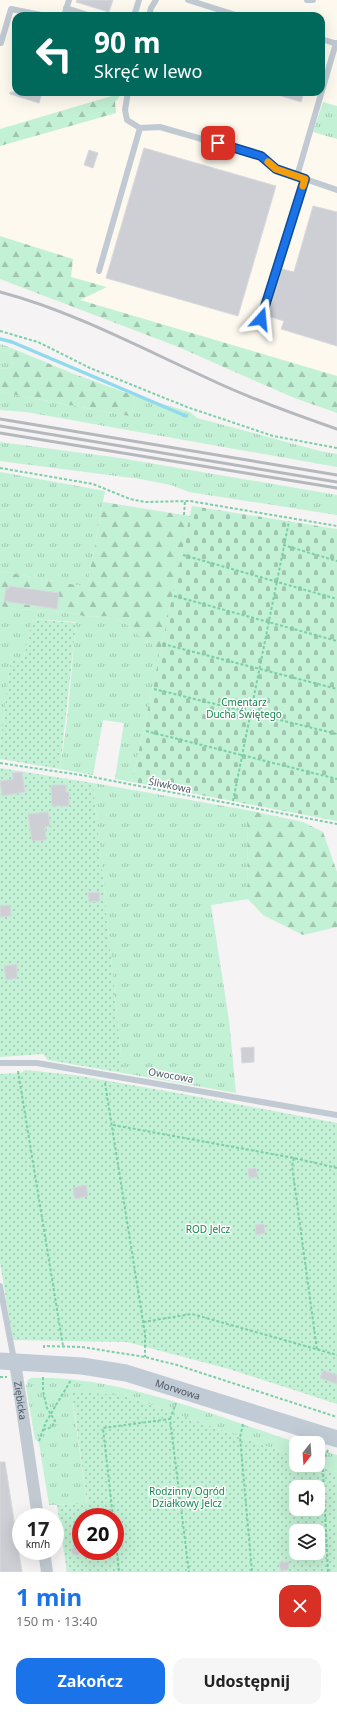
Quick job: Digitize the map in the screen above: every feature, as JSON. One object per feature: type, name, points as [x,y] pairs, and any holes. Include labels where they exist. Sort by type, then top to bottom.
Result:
[{"type":"street","name":"Morwowa","points":[[7,1362],[82,1366],[126,1373],[332,1444]]},
{"type":"street","name":"Ziębicka","points":[[7,1362],[36,1508]]},
{"type":"street","points":[[45,1560],[47,1572]]},
{"type":"lane","points":[[65,12],[69,0]]},
{"type":"lane","points":[[135,12],[139,0]]},
{"type":"lane","points":[[150,12],[156,0]]},
{"type":"lane","points":[[188,0],[226,12]]},
{"type":"lane","points":[[307,0],[313,0]]},
{"type":"lane","points":[[66,8],[78,12]]},
{"type":"lane","points":[[1,42],[11,9],[26,12]]},
{"type":"lane","points":[[325,40],[336,44],[325,81]]},
{"type":"lane","points":[[127,96],[125,110],[127,120],[140,128],[160,127],[261,156],[276,169],[337,190]]},
{"type":"lane","points":[[297,176],[321,96]]},
{"type":"lane","points":[[99,271],[140,128]]},
{"type":"lane","points":[[261,319],[305,179]]},
{"type":"lane","name":"Owocowa","points":[[0,1063],[37,1063],[337,1115]]},
{"type":"lane","name":"Ziębicka","points":[[0,1286],[7,1362]]},
{"type":"path","points":[[0,330],[38,342],[90,368],[187,407],[273,436],[337,448]]},
{"type":"path","points":[[0,468],[93,484],[130,499],[145,502],[185,501],[337,526]]},
{"type":"path","points":[[184,515],[185,501]]},
{"type":"path","points":[[233,801],[289,521]]},
{"type":"path","points":[[283,545],[337,561]]},
{"type":"path","points":[[184,555],[337,599]]},
{"type":"path","points":[[174,596],[337,641]]},
{"type":"path","points":[[163,644],[337,689]]},
{"type":"path","points":[[154,689],[337,734]]},
{"type":"path","points":[[146,731],[337,779]]},
{"type":"path","name":"Śliwkowa","points":[[0,763],[87,776],[337,824]]},
{"type":"path","points":[[18,1074],[62,1346]]},
{"type":"path","points":[[105,1080],[143,1322],[146,1346],[145,1357]]},
{"type":"path","points":[[112,1124],[294,1158],[337,1168]]},
{"type":"path","points":[[294,1158],[292,1166],[317,1350]]},
{"type":"path","points":[[143,1322],[192,1314],[337,1355]]},
{"type":"path","points":[[44,1348],[44,1346],[82,1347],[145,1357],[176,1365],[337,1417]]},
{"type":"path","points":[[36,1376],[48,1377]]},
{"type":"path","points":[[43,1376],[43,1391],[47,1408],[55,1422],[52,1427],[43,1430]]},
{"type":"path","points":[[38,1444],[51,1413],[73,1379],[64,1378]]},
{"type":"path","points":[[170,1400],[182,1403]]},
{"type":"path","points":[[177,1402],[170,1419],[189,1572]]},
{"type":"path","points":[[112,1508],[103,1428],[170,1419]]},
{"type":"path","points":[[236,1421],[250,1426]]},
{"type":"path","points":[[244,1423],[240,1437],[252,1572]]},
{"type":"path","points":[[328,1572],[323,1471],[324,1458],[332,1444]]},
{"type":"path","points":[[118,1560],[119,1572]]},
{"type":"shaded area","points":[[0,0],[337,0],[337,376],[80,300],[0,266],[0,146],[116,113],[115,102],[120,96],[325,96],[325,12],[12,12],[12,96],[114,96],[0,129]]},
{"type":"green space","points":[[112,96],[120,96],[115,102],[116,113],[0,146],[0,129]]},
{"type":"green space","points":[[323,102],[337,106],[337,139],[313,132]]},
{"type":"green space","points":[[0,236],[73,259],[71,277],[107,287],[80,300],[337,376],[337,413],[292,397],[176,346],[0,279]]},
{"type":"green space","points":[[0,344],[9,347],[13,365],[9,369],[0,368]]},
{"type":"green space","points":[[9,347],[74,374],[138,397],[129,416],[0,392],[0,368],[9,369],[13,365]]},
{"type":"green space","points":[[0,392],[129,416],[138,397],[190,412],[197,418],[320,451],[337,454],[337,467],[26,412],[0,410]]},
{"type":"green space","points":[[0,442],[120,458],[337,495],[337,515],[189,492],[171,485],[140,479],[0,461]]},
{"type":"green space","points":[[0,472],[105,491],[87,587],[0,571]]},
{"type":"green space","points":[[103,502],[190,516],[161,649],[144,640],[126,624],[110,616],[87,617],[68,612],[16,609],[0,606],[0,571],[87,587]]},
{"type":"green space","name":"Cmentarz Ducha Świętego","points":[[192,506],[337,529],[337,821],[132,782]]},
{"type":"green space","points":[[0,606],[16,609],[68,612],[87,617],[110,616],[126,624],[144,640],[161,649],[132,782],[115,779],[124,723],[103,720],[93,775],[60,769],[67,721],[76,622],[33,619],[23,660],[11,659],[0,746]]},
{"type":"green space","points":[[33,619],[76,623],[60,769],[0,759],[0,746],[11,658],[23,660]]},
{"type":"green space","points":[[0,768],[93,783],[123,1073],[48,1060],[43,1054],[0,1057]]},
{"type":"green space","points":[[93,783],[247,810],[248,899],[211,905],[229,1020],[236,1093],[123,1073]]},
{"type":"green space","points":[[247,810],[303,822],[323,832],[337,872],[337,927],[303,935],[263,915],[248,899]]},
{"type":"green space","name":"ROD Jelcz","points":[[25,1070],[74,1075],[337,1123],[337,1404],[229,1369],[127,1342],[13,1340],[0,1263],[0,1074],[21,1073]]},
{"type":"green space","points":[[31,1378],[64,1379],[98,1383],[166,1399],[289,1440],[289,1454],[124,1395],[73,1403],[87,1504],[49,1505],[39,1443],[35,1439],[26,1387],[28,1380]]},
{"type":"green space","name":"Rodzinny Ogród Działkowy Jelcz","points":[[72,1392],[124,1395],[289,1454],[289,1472],[325,1472],[325,1468],[337,1472],[337,1572],[67,1572],[64,1552],[64,1508],[57,1508],[57,1505],[87,1503]]},
{"type":"green space","points":[[325,1451],[337,1455],[337,1472],[325,1468]]},
{"type":"building","points":[[77,0],[113,0],[109,12],[76,2]]},
{"type":"building","points":[[16,96],[41,96],[39,103]]},
{"type":"building","points":[[282,96],[303,96],[301,102]]},
{"type":"building","points":[[144,148],[276,186],[238,316],[106,278]]},
{"type":"building","points":[[89,150],[98,153],[93,168],[84,165]]},
{"type":"building","points":[[313,206],[337,212],[337,346],[281,329],[284,321],[268,316],[282,269],[294,272]]},
{"type":"building","points":[[9,586],[59,593],[57,609],[4,601],[6,588],[9,588]]},
{"type":"building","points":[[22,772],[25,792],[2,796],[0,781],[13,779],[12,773]]},
{"type":"building","points":[[51,785],[66,785],[66,792],[69,792],[69,806],[52,806]]},
{"type":"building","points":[[48,812],[50,826],[45,827],[46,840],[32,841],[28,814]]},
{"type":"building","points":[[99,892],[100,901],[89,902],[88,893]]},
{"type":"building","points":[[10,905],[11,916],[0,917],[0,906]]},
{"type":"building","points":[[17,964],[17,978],[6,980],[4,966]]},
{"type":"building","points":[[254,1047],[254,1062],[242,1063],[241,1048]]},
{"type":"building","points":[[256,1168],[258,1177],[249,1178],[248,1169]]},
{"type":"building","points":[[86,1185],[88,1196],[75,1199],[73,1188]]},
{"type":"building","points":[[264,1224],[265,1233],[256,1235],[255,1225]]},
{"type":"building","points":[[323,1370],[337,1375],[337,1384],[320,1378]]},
{"type":"building","points":[[0,1462],[5,1462],[12,1508],[12,1560],[20,1560],[22,1572],[0,1572]]},
{"type":"building","points":[[279,1562],[289,1562],[288,1570],[280,1570]]},
{"type":"waterway","points":[[0,339],[12,342],[186,416]]},
{"type":"railway","points":[[0,292],[79,319],[239,392],[288,412],[337,429]]},
{"type":"railway","points":[[0,419],[337,475]]},
{"type":"railway","points":[[0,426],[337,482]]},
{"type":"railway","points":[[0,433],[337,488]]},
{"type":"slow traffic","points":[[268,162],[276,169],[305,179],[303,186]]},
{"type":"route","points":[[218,143],[261,156],[276,169],[305,179],[261,319]]}]
